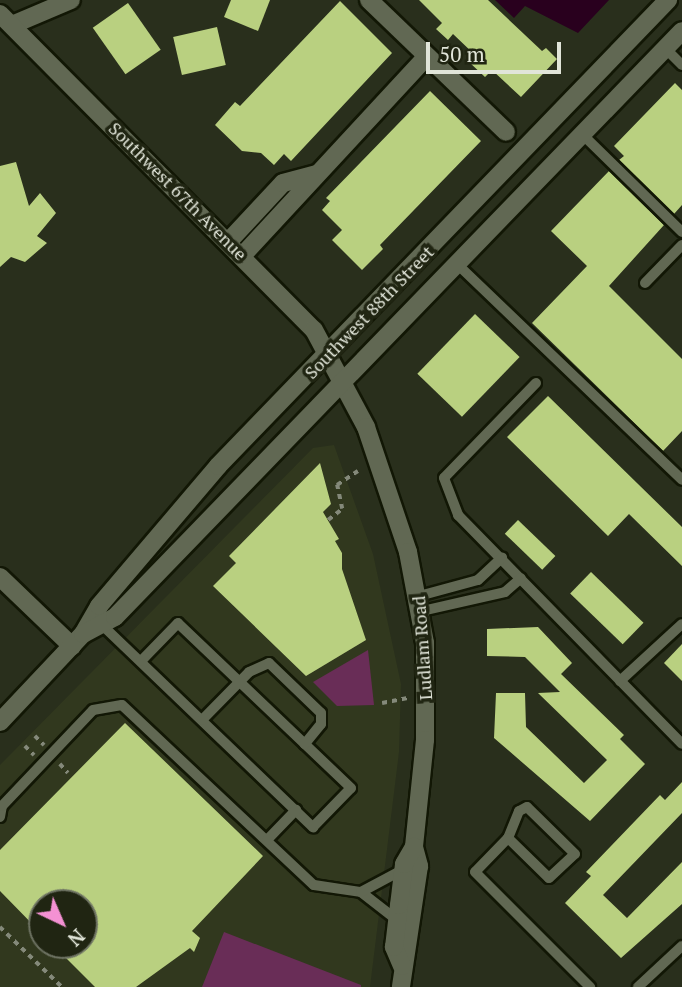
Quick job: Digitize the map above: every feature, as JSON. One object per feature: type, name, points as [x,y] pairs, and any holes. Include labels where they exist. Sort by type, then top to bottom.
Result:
[{"type":"street","points":[[6,20],[71,0]]},
{"type":"street","points":[[369,0],[506,132]]},
{"type":"street","name":"Southwest 88th Street","points":[[0,723],[97,620],[218,466],[668,0]]},
{"type":"street","name":"Southwest 67th Avenue","points":[[6,20],[229,241],[330,352],[343,378]]},
{"type":"street","name":"Southwest 88th Street","points":[[97,620],[115,617],[343,378],[682,31]]},
{"type":"street","points":[[242,256],[427,56]]},
{"type":"street","points":[[564,110],[582,134]]},
{"type":"street","points":[[229,241],[283,183],[316,174]]},
{"type":"street","name":"Ludlam Road","points":[[343,378],[385,479],[420,604],[426,712],[414,847],[419,866],[410,946],[402,966],[401,987]]},
{"type":"street","points":[[0,577],[78,640]]},
{"type":"street","name":"Ludlam Road","points":[[402,966],[394,947],[403,869],[414,847]]},
{"type":"lane","points":[[665,48],[682,65]]},
{"type":"lane","points":[[582,134],[682,232]]},
{"type":"lane","points":[[645,283],[682,245]]},
{"type":"lane","points":[[456,263],[682,480]]},
{"type":"lane","points":[[536,383],[444,478],[458,515],[682,744]]},
{"type":"lane","points":[[420,604],[478,580],[502,558]]},
{"type":"lane","points":[[420,604],[505,592],[521,578]]},
{"type":"lane","points":[[97,620],[313,827],[351,788],[178,623],[141,661]]},
{"type":"lane","points":[[620,681],[682,624]]},
{"type":"lane","points":[[202,720],[256,666],[273,664],[321,713],[321,724],[305,744]]},
{"type":"lane","points":[[0,817],[1,806],[93,710],[116,704],[134,712],[314,885],[361,892],[397,919]]},
{"type":"lane","points":[[508,838],[549,878],[575,854],[527,807],[519,811],[508,838],[475,872],[590,987]]},
{"type":"lane","points":[[267,840],[296,810]]},
{"type":"lane","points":[[361,892],[403,869]]},
{"type":"lane","points":[[638,987],[682,946]]},
{"type":"path","points":[[328,520],[342,509],[337,485],[358,471]]},
{"type":"path","points":[[382,702],[408,698]]},
{"type":"path","points":[[35,736],[46,746]]},
{"type":"path","points":[[25,746],[36,756]]},
{"type":"path","points":[[60,764],[68,773]]},
{"type":"path","points":[[0,927],[62,987]]},
{"type":"shaded area","points":[[495,0],[609,0],[578,33],[525,6],[514,18]]},
{"type":"shaded area","points":[[334,445],[373,554],[401,684],[399,752],[370,987],[0,987],[0,765],[313,448]]},
{"type":"shaded area","points":[[368,650],[374,705],[337,706],[313,682]]},
{"type":"shaded area","points":[[224,932],[361,985],[361,987],[202,987]]},
{"type":"building","points":[[231,0],[270,0],[258,31],[224,17]]},
{"type":"building","points":[[419,0],[488,0],[542,51],[546,48],[557,59],[521,97],[492,70],[485,77],[469,62],[475,55],[453,34],[448,40],[436,29],[442,23]]},
{"type":"building","points":[[340,1],[392,53],[291,161],[284,154],[274,165],[261,153],[242,151],[215,125],[235,102],[240,106]]},
{"type":"building","points":[[128,3],[161,50],[125,74],[93,28]]},
{"type":"building","points":[[217,27],[226,65],[182,75],[173,37]]},
{"type":"building","points":[[675,83],[682,90],[682,205],[674,214],[619,160],[624,156],[614,146]]},
{"type":"building","points":[[430,91],[481,141],[380,245],[383,249],[362,270],[332,240],[342,230],[322,210],[330,201],[326,198]]},
{"type":"building","points":[[16,162],[29,206],[40,193],[56,213],[37,236],[47,243],[25,262],[11,257],[0,267],[0,166]]},
{"type":"building","points":[[609,171],[664,225],[609,286],[682,359],[682,431],[663,451],[532,323],[587,266],[551,231]]},
{"type":"building","points":[[475,314],[520,357],[462,417],[417,374]]},
{"type":"building","points":[[548,396],[682,527],[682,566],[629,514],[608,536],[507,437]]},
{"type":"building","points":[[320,463],[331,504],[323,512],[339,539],[335,541],[342,553],[342,569],[366,640],[306,676],[213,586],[236,563],[229,556]]},
{"type":"building","points":[[518,520],[555,556],[542,570],[505,534]]},
{"type":"building","points":[[591,572],[644,623],[623,644],[570,594]]},
{"type":"building","points":[[538,627],[572,663],[561,674],[624,735],[620,739],[645,764],[590,821],[494,738],[496,693],[525,693],[526,727],[584,783],[607,760],[538,693],[560,692],[525,657],[487,656],[487,629]]},
{"type":"building","points":[[682,644],[682,681],[664,663]]},
{"type":"building","points":[[125,723],[263,856],[192,931],[200,938],[194,952],[190,948],[136,987],[95,987],[67,959],[98,959],[98,889],[28,889],[28,920],[0,891],[0,850]]},
{"type":"building","points":[[682,782],[682,813],[603,895],[627,918],[682,862],[682,904],[621,958],[565,903],[591,876],[586,872],[660,795],[665,800]]}]
